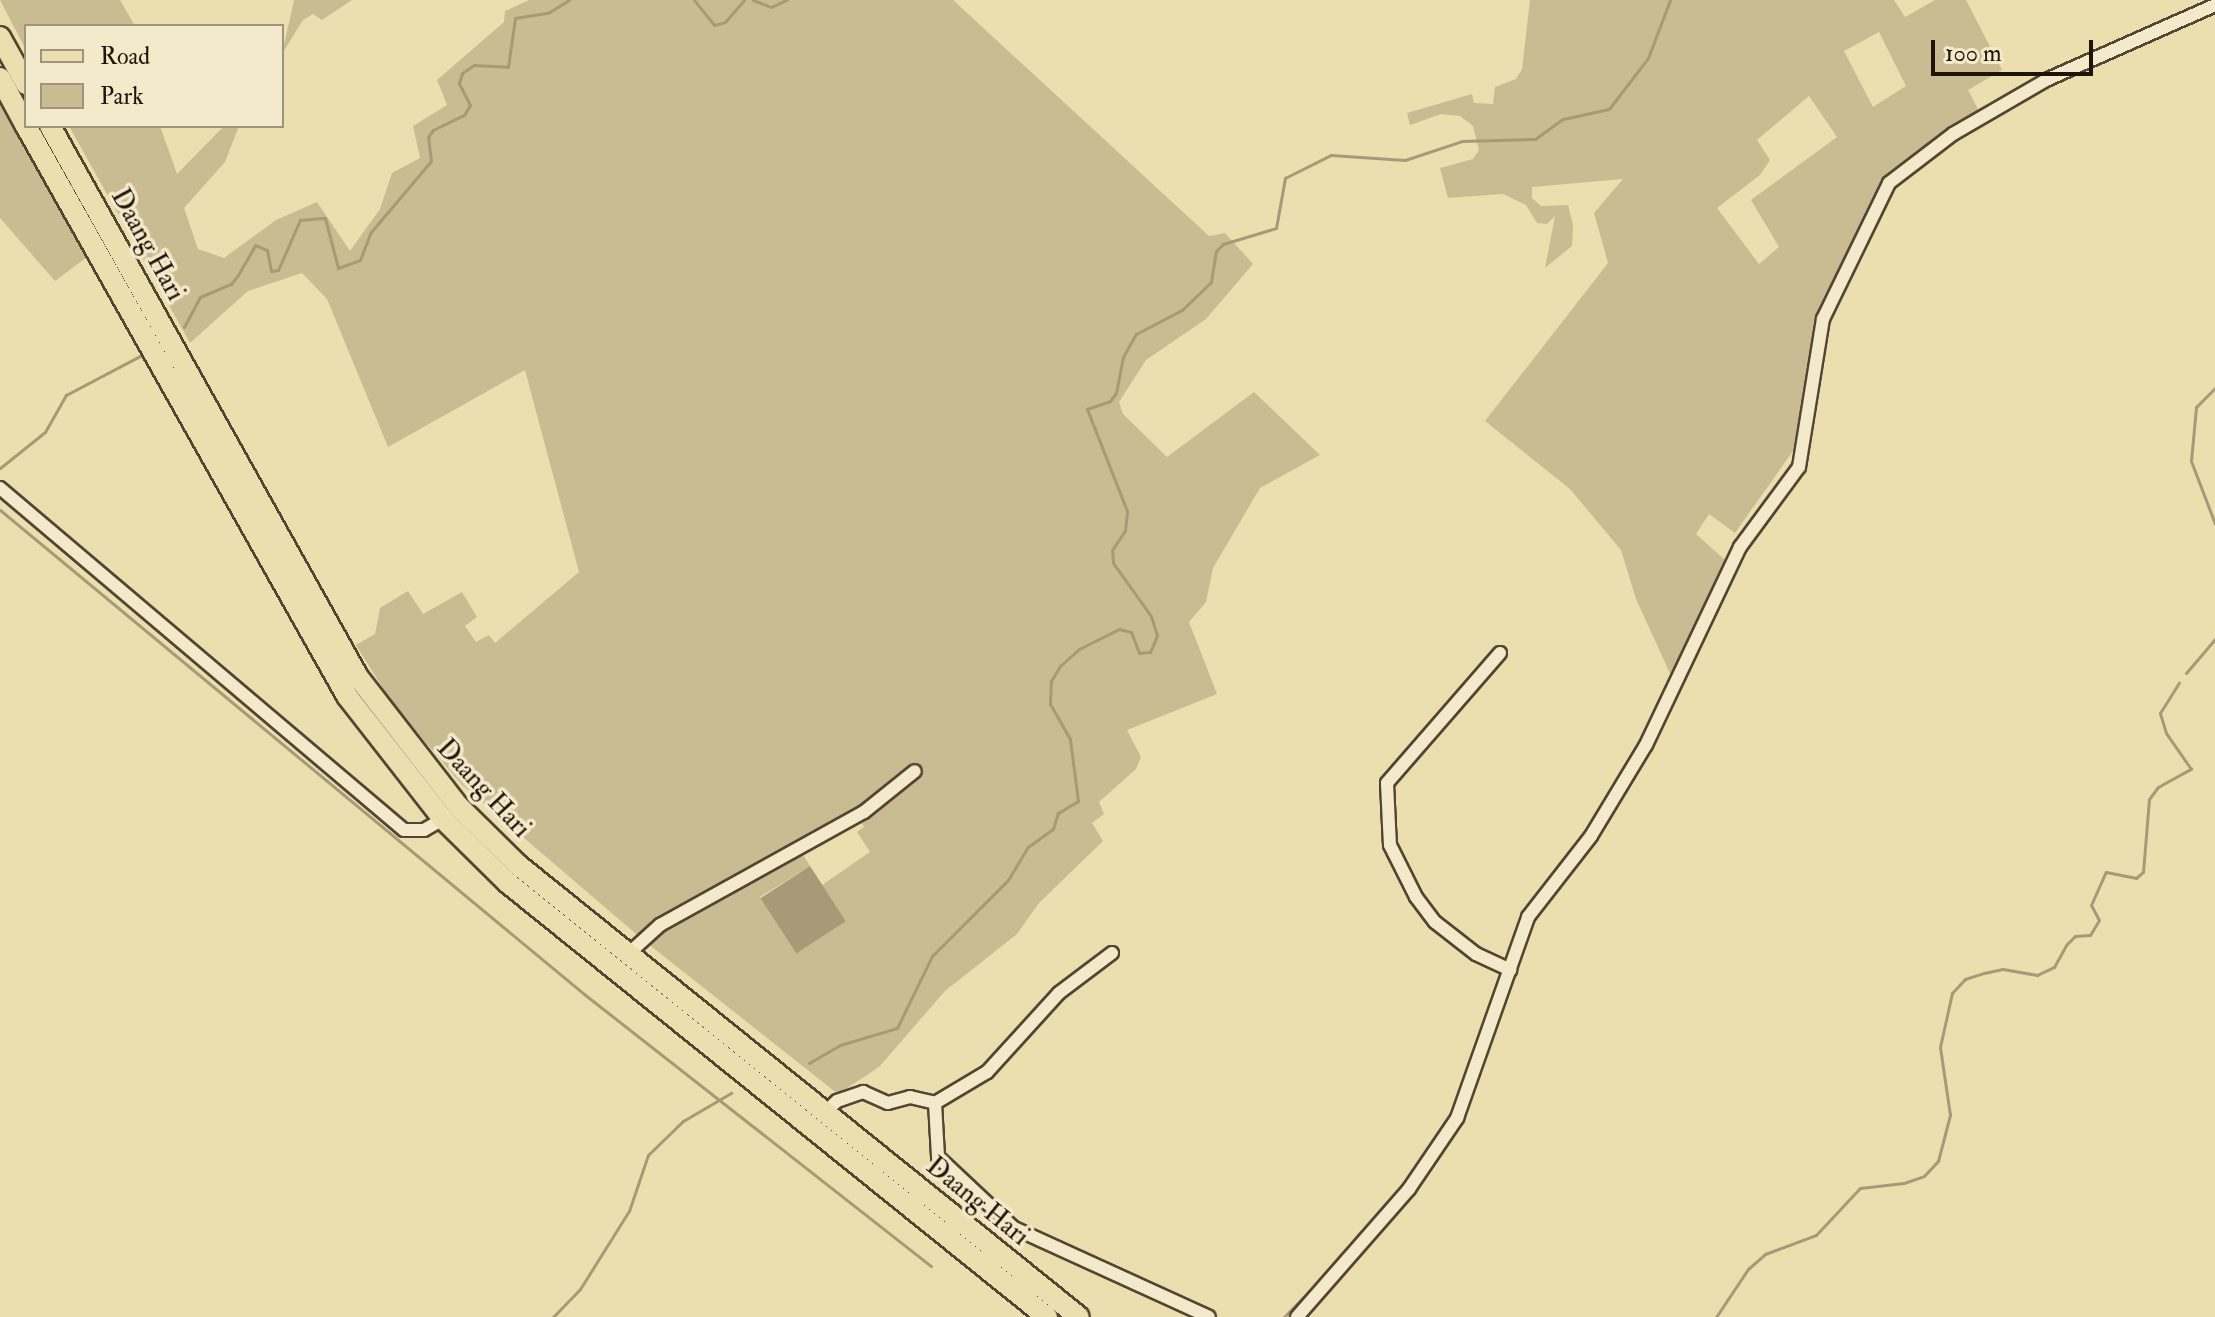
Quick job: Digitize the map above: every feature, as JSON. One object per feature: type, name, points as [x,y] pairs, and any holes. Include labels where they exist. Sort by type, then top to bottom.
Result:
[{"type":"main road","name":"Daang Hari","points":[[0,37],[24,119]]},
{"type":"main road","name":"Daang Hari","points":[[27,128],[347,696],[443,819],[508,883],[1047,1317]]},
{"type":"main road","name":"Daang Hari","points":[[51,128],[378,708],[458,806],[518,865],[627,955],[822,1115],[1079,1317]]},
{"type":"street","points":[[1297,1317],[1409,1189],[1457,1118],[1528,917],[1591,836],[1646,745],[1740,547],[1799,467],[1823,319],[1889,183],[1953,134],[2046,80],[2215,5]]},
{"type":"street","points":[[0,488],[404,830],[424,830],[443,819]]},
{"type":"street","points":[[1500,653],[1387,783],[1390,845],[1435,922],[1476,954],[1510,970]]},
{"type":"street","points":[[627,955],[660,925],[864,812],[915,771]]},
{"type":"street","points":[[822,1115],[837,1101],[863,1092],[888,1103],[910,1097],[935,1103],[987,1072],[1059,993],[1112,953]]},
{"type":"street","points":[[935,1103],[938,1157],[1006,1223],[1209,1317]]},
{"type":"green space","points":[[0,0],[120,0],[134,24],[24,24],[24,46]]},
{"type":"green space","points":[[294,0],[352,0],[322,20],[313,14],[303,20],[284,51]]},
{"type":"green space","points":[[529,0],[953,0],[1209,236],[1225,233],[1253,264],[1206,319],[1146,360],[1119,402],[1123,414],[1167,457],[1254,392],[1320,455],[1260,488],[1213,568],[1206,602],[1189,622],[1217,694],[1127,730],[1141,757],[1136,769],[1099,802],[1104,814],[1092,823],[1103,841],[1039,903],[1017,934],[945,991],[879,1067],[838,1094],[642,939],[462,785],[392,703],[356,645],[375,634],[380,608],[408,591],[423,614],[462,592],[477,617],[465,626],[476,642],[489,635],[495,643],[579,572],[525,370],[388,447],[327,299],[302,273],[248,291],[190,343],[70,128],[161,128],[177,174],[222,128],[238,128],[225,162],[184,208],[198,249],[224,258],[276,220],[317,202],[350,251],[380,209],[392,173],[420,158],[413,126],[447,105],[437,80],[504,22],[505,11]],"holes":[[[858,816],[864,827],[857,832],[870,852],[822,885],[846,921],[799,952],[760,897],[810,866],[800,850]]]},
{"type":"green space","points":[[1530,0],[1894,0],[1905,17],[1935,0],[1966,0],[2002,70],[1968,90],[1981,115],[1887,179],[1878,191],[1820,307],[1793,451],[1735,533],[1709,514],[1696,534],[1725,560],[1673,680],[1636,599],[1621,550],[1570,489],[1485,421],[1608,263],[1594,213],[1623,179],[1532,187],[1532,198],[1541,206],[1568,205],[1573,225],[1572,246],[1545,268],[1555,216],[1547,224],[1537,223],[1526,205],[1503,194],[1448,198],[1440,168],[1473,159],[1479,150],[1473,126],[1460,116],[1441,114],[1410,125],[1407,113],[1472,94],[1474,103],[1493,104],[1495,87],[1516,79],[1522,69]],"holes":[[[1879,32],[1906,86],[1873,107],[1844,51]],[[1809,96],[1837,137],[1751,200],[1779,247],[1759,264],[1717,208],[1760,175],[1770,160],[1757,140]]]},
{"type":"green space","points":[[0,102],[87,257],[55,281],[0,218]]},
{"type":"shaded area","points":[[810,866],[846,921],[796,953],[761,898]]},
{"type":"waterway","points":[[184,327],[200,297],[231,284],[255,245],[267,250],[271,271],[278,270],[300,220],[325,218],[338,268],[360,260],[371,232],[431,161],[428,137],[433,130],[464,115],[470,105],[459,83],[462,73],[474,65],[508,67],[515,18],[548,13],[569,0]]},
{"type":"waterway","points":[[694,0],[714,25],[725,22],[744,0]]},
{"type":"waterway","points":[[753,0],[771,7],[786,0]]},
{"type":"waterway","points":[[809,1063],[840,1045],[897,1028],[932,956],[1008,880],[1028,847],[1053,829],[1058,813],[1078,801],[1070,739],[1050,704],[1051,681],[1060,666],[1079,649],[1119,629],[1131,632],[1139,653],[1150,652],[1157,635],[1151,616],[1113,563],[1112,550],[1125,531],[1127,511],[1087,409],[1110,401],[1116,393],[1123,357],[1136,334],[1182,310],[1211,282],[1216,251],[1223,244],[1276,228],[1285,178],[1331,155],[1405,160],[1462,141],[1535,139],[1563,119],[1609,109],[1648,58],[1670,0]]},
{"type":"waterway","points":[[0,468],[45,432],[66,395],[142,355]]},
{"type":"waterway","points":[[2215,388],[2196,407],[2191,461],[2215,524]]},
{"type":"waterway","points":[[0,510],[584,994],[931,1266]]},
{"type":"waterway","points":[[2186,673],[2215,639]]},
{"type":"waterway","points":[[1716,1317],[1748,1269],[1765,1254],[1816,1235],[1860,1188],[1904,1183],[1924,1176],[1938,1161],[1950,1115],[1940,1047],[1952,993],[1965,979],[1984,973],[2003,969],[2037,975],[2054,967],[2067,944],[2075,936],[2090,935],[2099,920],[2091,905],[2106,872],[2136,878],[2143,872],[2149,799],[2158,787],[2191,769],[2166,733],[2160,713],[2179,682]]},
{"type":"waterway","points":[[553,1317],[580,1289],[629,1211],[648,1155],[683,1121],[731,1093]]},
{"type":"waterway","points":[[1284,1317],[1315,1285]]}]
